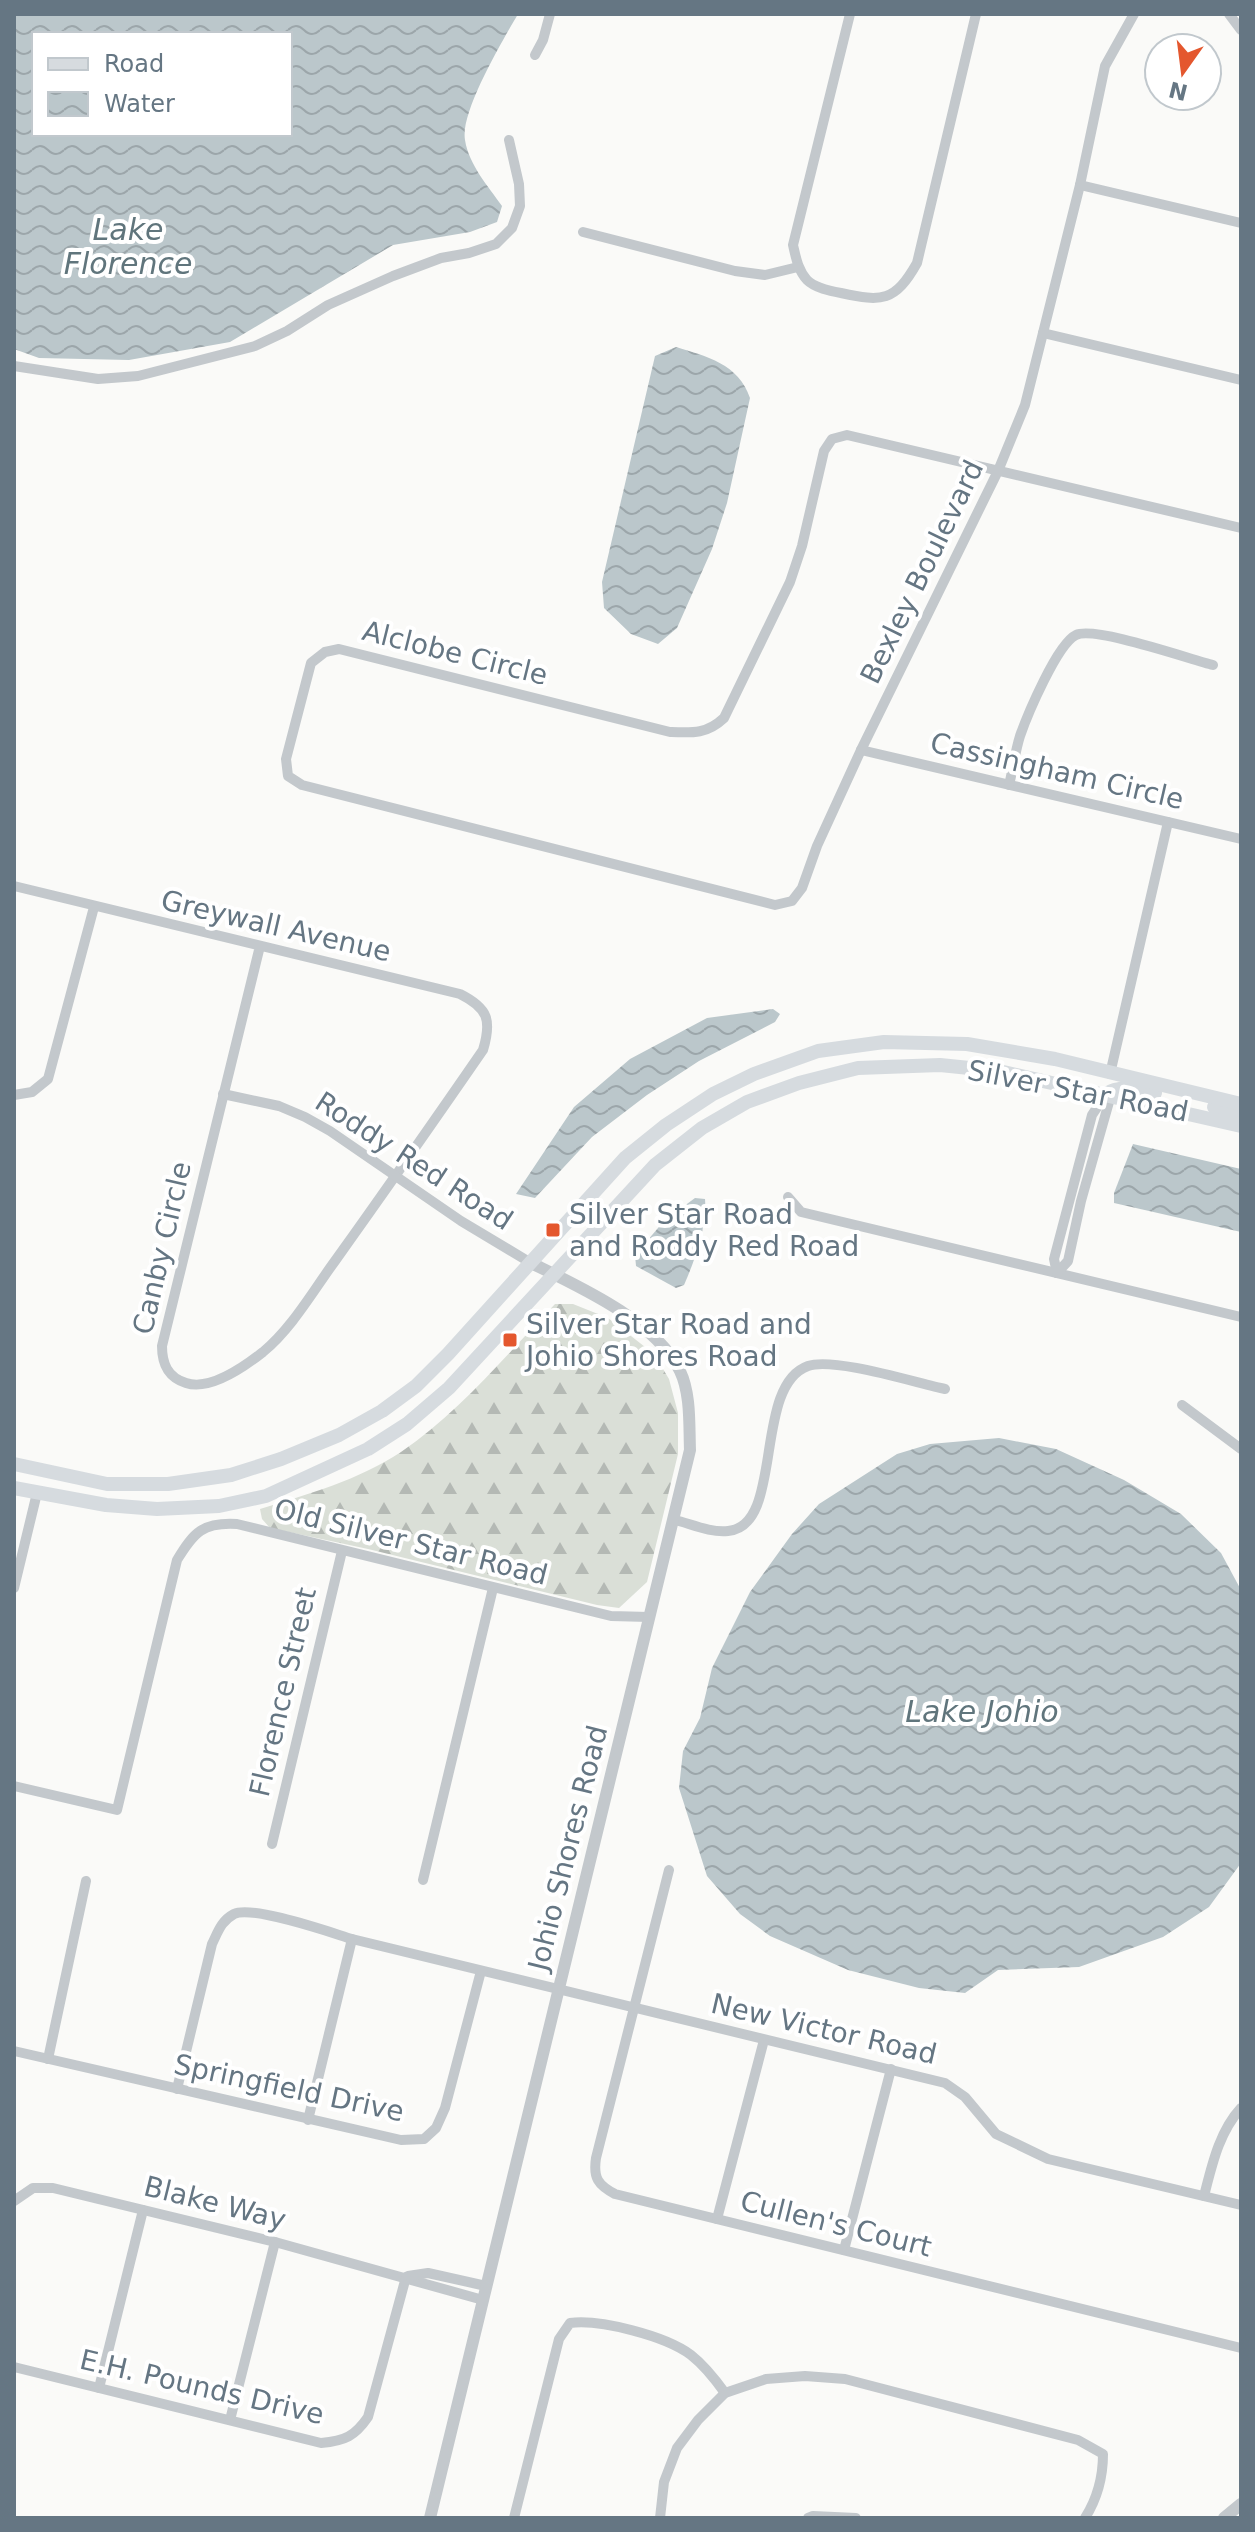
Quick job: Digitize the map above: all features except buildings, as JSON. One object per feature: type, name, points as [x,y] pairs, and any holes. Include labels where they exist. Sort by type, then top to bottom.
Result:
[{"type":"main road","name":"Silver Star Road","points":[[14,1464],[107,1484],[168,1484],[231,1475],[339,1435],[382,1411],[416,1386],[625,1158],[666,1125],[713,1094],[754,1074],[818,1051],[884,1042],[967,1044],[1055,1059],[1241,1104]]},
{"type":"main road","points":[[940,1065],[962,1058],[1083,1081],[1110,1074]]},
{"type":"main road","name":"Silver Star Road","points":[[14,1488],[106,1505],[157,1509],[219,1506],[278,1491],[368,1449],[407,1424],[449,1388],[655,1165],[702,1128],[747,1102],[799,1083],[858,1068],[940,1065],[999,1071],[1241,1126]]},
{"type":"main road","points":[[1108,1095],[1113,1088],[1134,1089],[1241,1114]]},
{"type":"street","points":[[535,55],[550,14]]},
{"type":"street","points":[[850,14],[793,245],[798,267],[808,282],[825,290],[874,300],[890,295],[907,282],[917,263],[976,14]]},
{"type":"street","name":"Bexley Boulevard","points":[[861,750],[998,471],[1024,409],[1080,185],[1105,66],[1134,14]]},
{"type":"street","points":[[1229,14],[1241,30]]},
{"type":"street","points":[[14,366],[98,379],[152,372],[255,346],[287,331],[328,305],[393,276],[441,258],[496,244],[512,228],[520,206],[519,184],[509,140]]},
{"type":"street","points":[[1080,185],[1241,223]]},
{"type":"street","points":[[583,232],[735,271],[765,275],[798,267]]},
{"type":"street","points":[[1043,333],[1241,380]]},
{"type":"street","name":"Alclobe Circle","points":[[861,750],[817,846],[802,888],[792,901],[775,905],[302,785],[288,776],[286,759],[311,663],[325,652],[339,649],[670,732],[711,730],[724,718],[790,582],[802,546],[824,451],[832,439],[847,435],[998,471]]},
{"type":"street","points":[[998,471],[1241,528]]},
{"type":"street","points":[[1009,785],[1019,739],[1031,707],[1062,647],[1076,634],[1098,633],[1213,665]]},
{"type":"street","name":"Cassingham Circle","points":[[861,750],[1241,839]]},
{"type":"street","points":[[1110,1074],[1168,822]]},
{"type":"street","name":"Greywall Avenue","points":[[14,886],[460,994],[477,1003],[488,1019],[483,1050]]},
{"type":"street","points":[[14,1095],[32,1092],[48,1079],[94,907]]},
{"type":"street","name":"Canby Circle","points":[[260,946],[162,1346],[162,1362],[170,1374],[186,1384],[205,1384],[238,1370],[264,1351],[291,1321],[483,1050]]},
{"type":"street","name":"Roddy Red Road","points":[[223,1094],[279,1106],[305,1117],[461,1221],[531,1263]]},
{"type":"street","points":[[1057,1273],[1054,1259],[1092,1115],[1108,1095]]},
{"type":"street","points":[[1057,1273],[1068,1261],[1108,1095]]},
{"type":"street","points":[[1074,1182],[1086,1185]]},
{"type":"street","points":[[788,1197],[801,1212],[1241,1317]]},
{"type":"street","name":"Johio Shores Road","points":[[430,2518],[690,1450],[689,1411],[680,1371],[658,1340],[629,1317],[531,1263]]},
{"type":"street","points":[[675,1520],[713,1531],[731,1531],[747,1523],[757,1506],[780,1398],[791,1377],[808,1366],[834,1364],[945,1389]]},
{"type":"street","points":[[1182,1405],[1241,1449]]},
{"type":"street","points":[[14,1588],[37,1493]]},
{"type":"street","name":"Old Silver Star Road","points":[[14,1786],[117,1810],[177,1560],[196,1534],[216,1523],[237,1524],[611,1616],[649,1617]]},
{"type":"street","name":"Florence Street","points":[[272,1844],[342,1551]]},
{"type":"street","points":[[423,1880],[493,1588]]},
{"type":"street","points":[[635,2009],[669,1870]]},
{"type":"street","points":[[48,2059],[86,1881]]},
{"type":"street","name":"New Victor Road","points":[[177,2089],[212,1944],[222,1923],[236,1913],[254,1912],[481,1971],[945,2083],[965,2097],[996,2134],[1048,2159],[1241,2205]]},
{"type":"street","points":[[308,2120],[352,1939]]},
{"type":"street","name":"Springfield Drive","points":[[14,2051],[401,2140],[424,2139],[436,2128],[445,2108],[481,1971]]},
{"type":"street","name":"Cullen's Court","points":[[635,2009],[593,2174],[600,2186],[615,2194],[1241,2348]]},
{"type":"street","points":[[717,2219],[764,2040]]},
{"type":"street","points":[[844,2250],[891,2069]]},
{"type":"street","points":[[1204,2196],[1214,2155],[1241,2108]]},
{"type":"street","name":"Blake Way","points":[[14,2201],[33,2188],[53,2188],[275,2242],[483,2300]]},
{"type":"street","points":[[99,2388],[143,2210]]},
{"type":"street","points":[[230,2420],[275,2242]]},
{"type":"street","name":"Blake Way","points":[[406,2277],[428,2273],[486,2286]]},
{"type":"street","name":"E.H. Pounds Drive","points":[[14,2367],[321,2443],[342,2441],[357,2433],[368,2417],[406,2277]]},
{"type":"street","points":[[514,2518],[559,2339],[570,2323],[586,2321],[659,2339],[689,2353],[709,2371],[725,2393]]},
{"type":"street","points":[[660,2518],[664,2482],[677,2448],[698,2420],[725,2393],[766,2379],[805,2376],[845,2379],[1078,2440],[1103,2454],[1103,2470],[1093,2506],[1085,2518]]},
{"type":"street","points":[[1224,2518],[1241,2504]]},
{"type":"street","points":[[808,2518],[856,2518]]},
{"type":"green space","points":[[555,1304],[573,1304],[608,1318],[654,1354],[669,1379],[678,1413],[678,1454],[647,1582],[619,1608],[270,1528],[262,1519],[260,1509],[368,1471],[423,1436],[482,1382]]},
{"type":"water","name":"Lake Florence","points":[[14,14],[518,14],[484,76],[465,128],[470,158],[502,206],[497,222],[470,232],[393,245],[230,342],[129,360],[39,358],[14,349]]},
{"type":"water","points":[[676,347],[710,358],[730,369],[745,386],[750,398],[727,503],[712,549],[677,628],[658,644],[631,634],[604,608],[602,582],[655,356]]},
{"type":"water","points":[[773,1009],[780,1014],[775,1022],[699,1061],[592,1137],[535,1198],[516,1194],[574,1107],[630,1059],[707,1018]]},
{"type":"water","points":[[1133,1144],[1241,1169],[1241,1232],[1114,1203],[1114,1193]]},
{"type":"water","points":[[695,1198],[705,1199],[702,1231],[684,1285],[676,1288],[636,1266],[635,1255],[664,1221]]},
{"type":"water","name":"Lake Johio","points":[[999,1438],[1056,1449],[1124,1480],[1181,1514],[1221,1553],[1241,1590],[1241,1863],[1209,1907],[1163,1937],[1079,1967],[998,1970],[965,1993],[919,1988],[848,1970],[770,1936],[740,1914],[707,1876],[679,1788],[683,1751],[700,1718],[712,1668],[750,1592],[792,1534],[819,1504],[897,1454],[930,1444]]},
{"type":"place","name":"Silver Star Road and Roddy Red Road","points":[[553,1230]]},
{"type":"place","name":"Silver Star Road and Johio Shores Road","points":[[510,1340]]}]
